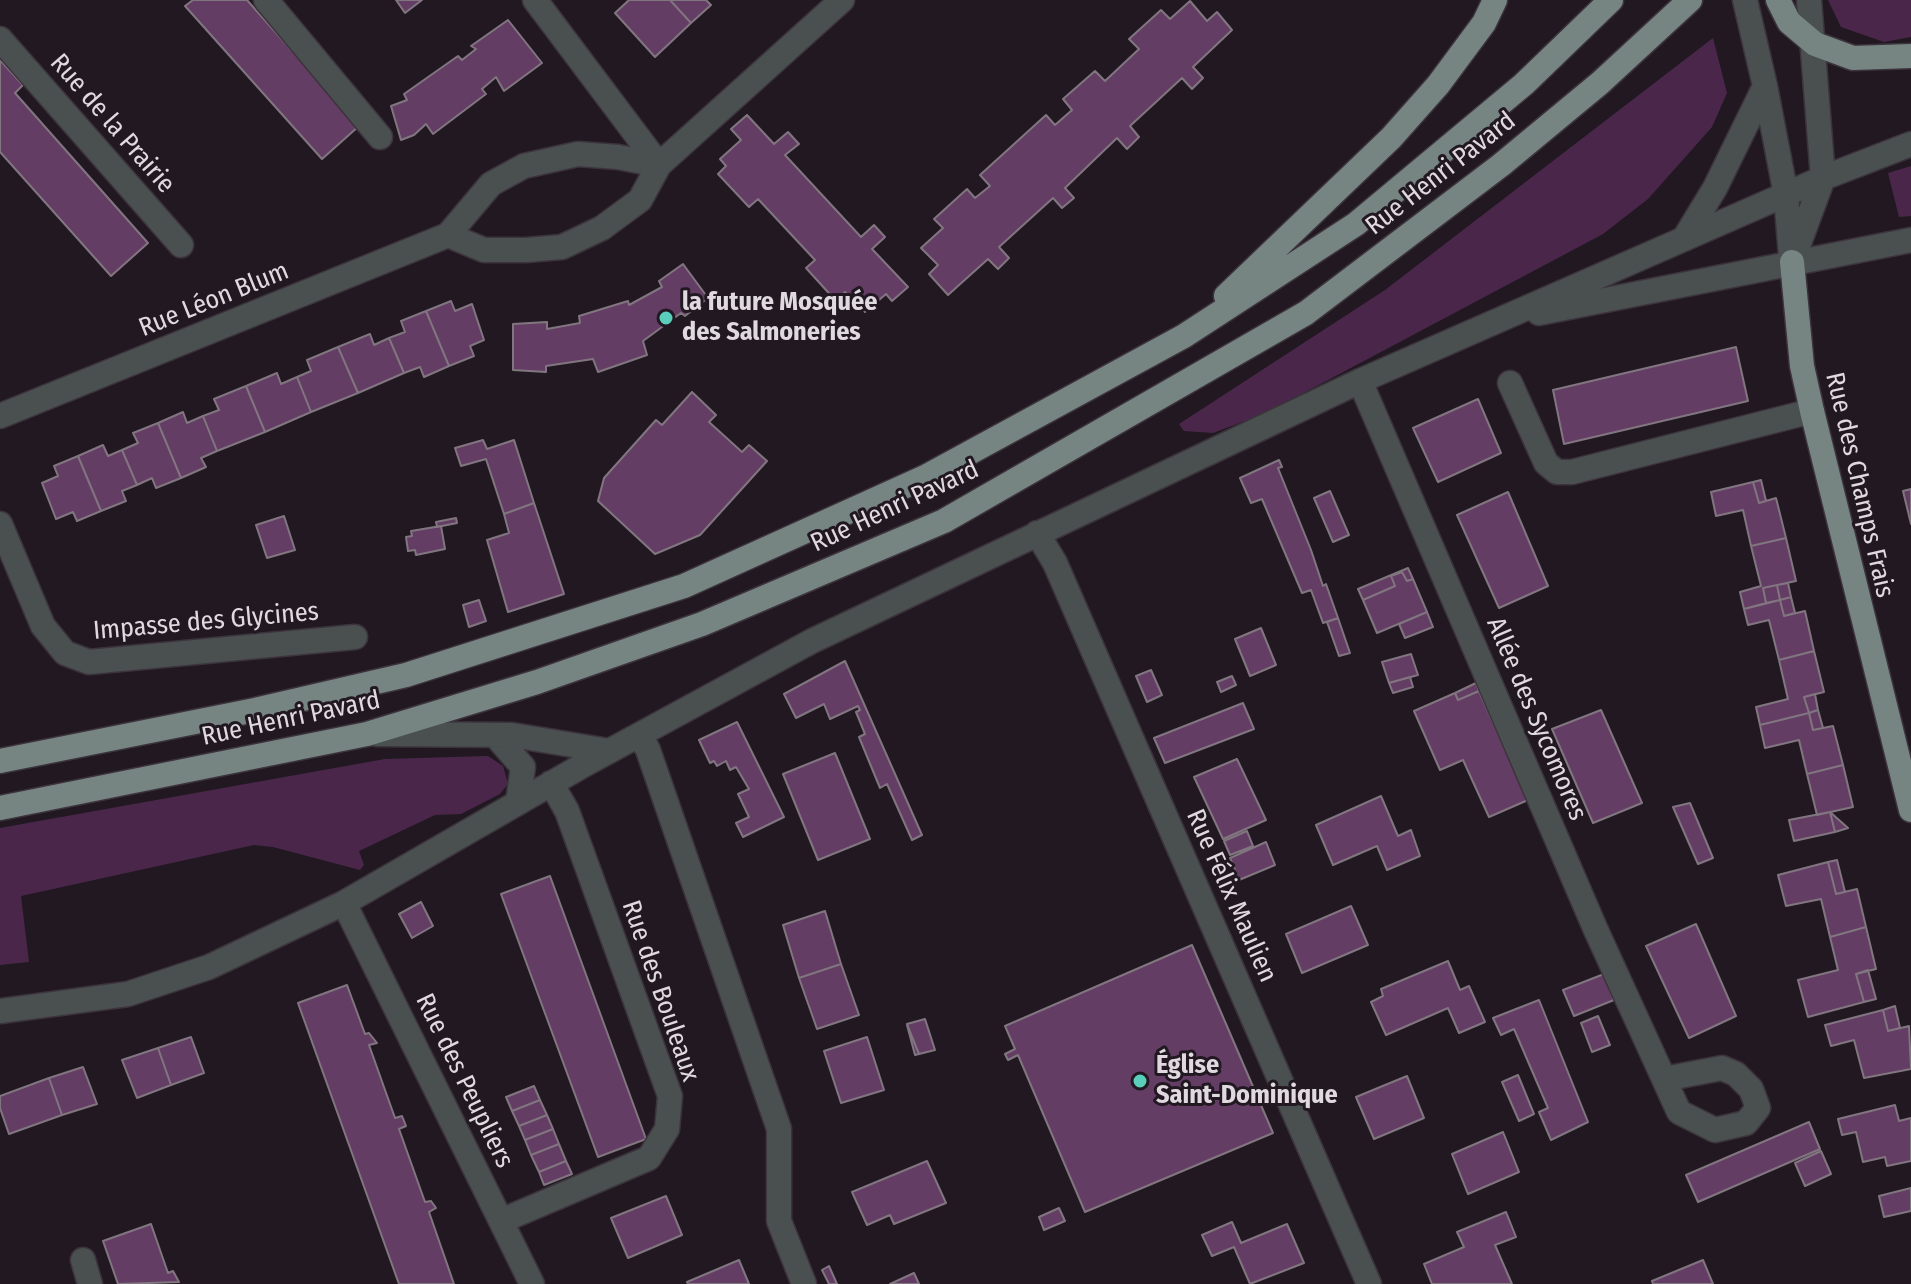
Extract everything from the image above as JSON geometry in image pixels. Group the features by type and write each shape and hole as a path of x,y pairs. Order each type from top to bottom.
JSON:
{"main road":[{"path":"1184,336 1391,138 1438,85 1484,23 1495,0"},
{"name":"Rue Henri Pavard","path":"0,761 255,710 406,675 684,586 925,477 1184,336 1356,224 1524,84 1611,0"},
{"name":"Rue Henri Pavard","path":"0,808 367,734 537,682 702,624 944,521 1306,313 1501,165 1600,83 1690,0"},
{"path":"1778,0 1789,22 1815,44 1853,58 1911,56"},
{"name":"Rue des Champs Frais","path":"1792,262 1802,366 1911,810"}],"street":[{"path":"266,0 380,137"},
{"path":"535,0 659,165"},
{"path":"448,235 484,250 526,250 562,247 602,228 640,200 659,165 842,0"},
{"path":"1745,0 1786,195 1792,262"},
{"path":"1792,262 1823,178 1815,44 1809,0"},
{"name":"Rue de la Prairie","path":"0,39 181,245"},
{"path":"1684,239 1715,188 1765,86"},
{"path":"0,1011 128,994 209,967 344,903 551,783 812,641 1360,381 1823,178 1911,144"},
{"name":"Rue Léon Blum","path":"0,416 448,235 491,184 524,166 578,154 618,157 659,165"},
{"path":"1786,195 1830,255"},
{"path":"1489,323 1911,240"},
{"name":"Allée des Sycomores","path":"1360,381 1595,928 1664,1079"},
{"path":"1510,383 1546,463 1557,472 1572,472 1812,411"},
{"name":"Impasse des Glycines","path":"0,524 43,626 65,653 89,662 355,637"},
{"name":"Rue Félix Maulien","path":"1037,533 1055,563 1369,1284"},
{"path":"367,734 512,735 609,751"},
{"path":"495,735 523,767 518,802"},
{"path":"640,735 651,758 779,1129 779,1221 804,1284"},
{"name":"Rue des Bouleaux","path":"501,1221 649,1158 667,1129 670,1096 567,811 551,783"},
{"name":"Rue des Peupliers","path":"344,903 532,1284"},
{"path":"83,1260 90,1284"}],"shaded area":[{"path":"1828,0 1911,0 1911,37 1884,42 1841,27"},
{"path":"1713,38 1727,93 1712,127 1648,199 1603,234 1266,413 1213,433 1184,431 1179,424 1385,290"},
{"path":"1911,166 1911,216 1899,217 1888,173"},
{"path":"488,756 503,766 508,784 500,794 461,814 435,815 359,851 364,865 360,870 273,847 254,845 21,896 29,962 0,965 0,828 385,759"}],"building":[{"path":"193,0 247,0 359,126 322,159 185,6"},
{"path":"396,0 422,0 405,13"},
{"path":"629,0 670,0 691,23 655,57 615,13"},
{"path":"670,0 706,0 711,5 691,23"},
{"path":"1190,1 1207,21 1217,12 1232,30 1193,67 1203,78 1192,89 1182,78 1130,126 1139,137 1127,149 1117,138 1065,188 1074,198 1062,208 1053,198 999,247 1009,258 998,269 988,259 948,295 929,274 938,265 921,248 943,228 934,219 967,189 975,198 990,186 980,175 1046,115 1055,125 1072,110 1063,99 1095,71 1105,81 1139,49 1129,39 1161,10 1170,19"},
{"path":"508,20 542,63 504,91 496,77 482,89 486,94 433,134 426,124 414,135 401,140 391,106 407,100 404,94 458,56 462,60 476,49 471,46"},
{"path":"0,60 23,85 15,93 148,243 111,276 0,152"},
{"path":"747,115 774,144 788,132 799,144 785,155 861,237 874,225 885,237 872,249 908,287 892,301 886,294 865,312 845,292 836,301 806,268 815,260 758,199 749,207 718,174 726,166 720,159 741,140 731,129"},
{"path":"683,264 708,298 643,341 647,355 598,372 593,359 546,366 546,372 513,370 513,324 547,322 547,329 580,323 579,316 628,301 629,305 662,287 659,281"},
{"path":"451,301 455,311 472,304 484,340 470,346 474,356 449,366 426,311"},
{"path":"426,311 449,366 424,377 420,367 404,373 389,338 405,332 401,321"},
{"path":"370,334 374,345 389,338 404,373 358,393 338,347"},
{"path":"338,347 358,393 311,412 297,377 311,371 307,360"},
{"path":"1736,347 1748,401 1564,444 1553,390"},
{"path":"277,373 281,384 297,377 311,412 265,432 246,386"},
{"path":"246,386 265,432 217,451 203,416 219,410 214,399"},
{"path":"692,392 716,415 709,422 742,452 749,445 767,461 700,535 655,554 598,501 604,478 656,420 662,425"},
{"path":"1478,399 1501,453 1438,482 1413,428"},
{"path":"183,412 187,423 203,416 217,451 201,458 206,467 181,478 158,423"},
{"path":"158,423 181,478 156,488 152,478 137,485 122,450 138,443 133,433"},
{"path":"483,440 487,449 514,440 534,503 504,514 486,459 461,466 455,448"},
{"path":"103,445 108,456 122,450 137,485 122,491 126,501 101,511 78,456"},
{"path":"78,456 101,511 77,521 73,512 56,519 42,483 58,476 54,466"},
{"path":"1279,460 1282,467 1278,468 1338,618 1323,623 1311,590 1302,593 1262,499 1251,503 1240,478"},
{"path":"1761,480 1766,501 1759,503 1753,482"},
{"path":"1753,482 1759,503 1776,498 1786,538 1751,546 1743,510 1716,516 1711,492"},
{"path":"1911,489 1911,524 1903,491"},
{"path":"1330,491 1349,535 1333,542 1314,498"},
{"path":"1508,492 1548,586 1499,608 1457,515"},
{"path":"534,503 564,594 508,612 487,540 509,533 504,514"},
{"path":"284,516 295,550 267,558 256,525"},
{"path":"456,518 457,523 437,527 436,522"},
{"path":"441,526 445,549 416,555 415,550 408,551 406,537 412,536 411,531"},
{"path":"1786,538 1796,581 1763,588 1766,603 1744,609 1740,592 1761,586 1751,546"},
{"path":"1408,568 1413,579 1407,581 1402,572 1391,576 1395,586 1363,600 1358,589"},
{"path":"1402,572 1407,581 1413,579 1427,612 1377,633 1363,600 1395,586 1391,576"},
{"path":"1788,583 1791,597 1780,600 1777,585"},
{"path":"1777,585 1780,600 1766,603 1763,588"},
{"path":"1791,597 1795,613 1784,616 1780,600"},
{"path":"479,600 486,621 469,627 463,605"},
{"path":"1780,600 1784,616 1805,611 1814,651 1779,660 1769,620 1748,625 1744,609"},
{"path":"1427,612 1433,627 1405,638 1399,624"},
{"path":"1338,618 1350,653 1339,656 1327,622"},
{"path":"1261,628 1276,665 1250,676 1235,639"},
{"path":"1814,651 1824,692 1804,697 1809,713 1760,725 1756,707 1788,699 1779,660"},
{"path":"1411,654 1418,675 1389,683 1382,662"},
{"path":"845,661 922,835 912,840 887,784 880,788 859,737 865,734 856,712 860,710 858,706 830,719 824,704 796,718 784,694"},
{"path":"1151,670 1162,695 1147,702 1136,676"},
{"path":"1232,676 1236,685 1221,692 1217,682"},
{"path":"1410,677 1413,687 1393,693 1389,683"},
{"path":"1476,683 1479,691 1458,700 1455,693"},
{"path":"1479,691 1528,800 1489,817 1463,760 1440,770 1414,711 1455,693 1458,700"},
{"path":"1815,694 1818,710 1809,713 1804,697"},
{"path":"1243,703 1254,729 1165,763 1154,738"},
{"path":"1601,710 1642,803 1593,823 1552,729"},
{"path":"1818,710 1823,728 1813,730 1809,713"},
{"path":"1809,713 1813,730 1833,726 1843,765 1807,774 1799,740 1765,748 1760,725"},
{"path":"737,722 784,817 743,837 736,823 749,817 738,794 749,789 736,767 730,770 726,761 717,766 714,761 710,763 699,740"},
{"path":"835,753 870,839 818,860 783,774"},
{"path":"1237,759 1266,820 1223,839 1194,777"},
{"path":"1843,765 1853,807 1817,815 1807,774"},
{"path":"1381,796 1398,836 1411,830 1420,856 1387,870 1377,846 1333,865 1316,825"},
{"path":"1690,803 1713,858 1698,864 1673,807"},
{"path":"1830,812 1848,828 1835,832"},
{"path":"1830,812 1835,832 1794,841 1789,820"},
{"path":"1247,831 1253,846 1230,855 1224,841"},
{"path":"1266,842 1275,865 1239,880 1230,858"},
{"path":"1837,860 1845,892 1836,894 1828,862"},
{"path":"1828,862 1836,894 1857,889 1866,927 1830,937 1821,899 1786,906 1778,875"},
{"path":"550,876 646,1139 598,1157 501,894"},
{"path":"421,902 433,926 412,938 399,914"},
{"path":"1351,906 1368,945 1302,973 1286,934"},
{"path":"825,911 841,964 799,978 783,925"},
{"path":"1696,924 1736,1016 1689,1038 1646,946"},
{"path":"1866,927 1876,969 1856,974 1864,1002 1808,1017 1798,980 1838,970 1830,937"},
{"name":"Église Saint-Dominique","path":"1192,945 1273,1133 1085,1212 1018,1055 1008,1060 1005,1054 1015,1049 1005,1026"},
{"path":"1448,961 1460,990 1469,986 1485,1022 1459,1033 1448,1008 1386,1035 1371,1002 1383,996 1381,989"},
{"path":"841,964 859,1015 817,1029 799,978"},
{"path":"1868,970 1876,999 1864,1002 1856,974"},
{"path":"1604,974 1614,1000 1574,1016 1563,990"},
{"path":"347,985 365,1034 369,1033 377,1043 369,1045 395,1118 402,1116 406,1126 399,1129 425,1202 431,1201 436,1208 429,1212 454,1284 399,1284 298,1003"},
{"path":"1539,1000 1588,1122 1551,1140 1539,1112 1548,1108 1514,1029 1501,1035 1493,1018"},
{"path":"1895,1006 1900,1028 1888,1031 1883,1010"},
{"path":"1883,1010 1888,1031 1909,1026 1911,1069 1864,1078 1854,1040 1831,1046 1825,1025"},
{"path":"1598,1016 1610,1045 1592,1052 1581,1023"},
{"path":"925,1019 935,1050 919,1054 907,1024"},
{"path":"907,1025 919,1054 915,1055"},
{"path":"191,1037 204,1073 171,1085 158,1048"},
{"path":"867,1037 884,1090 841,1103 824,1051"},
{"path":"158,1048 171,1085 137,1098 122,1060"},
{"path":"83,1067 97,1104 62,1115 49,1078"},
{"path":"1518,1075 1534,1114 1519,1121 1502,1082"},
{"path":"1407,1076 1424,1118 1374,1139 1356,1097"},
{"path":"49,1078 62,1115 9,1134 0,1108 0,1096"},
{"path":"534,1086 540,1100 512,1111 506,1097"},
{"path":"540,1100 547,1115 519,1126 512,1111"},
{"path":"1895,1105 1899,1121 1911,1118 1911,1161 1887,1166 1885,1157 1863,1162 1856,1132 1842,1135 1838,1119"},
{"path":"547,1115 553,1129 525,1140 519,1126"},
{"path":"1809,1122 1820,1149 1698,1202 1686,1175"},
{"path":"553,1129 559,1144 531,1155 525,1140"},
{"path":"1503,1132 1519,1172 1468,1194 1452,1154"},
{"path":"559,1144 566,1161 539,1172 531,1155"},
{"path":"1821,1151 1831,1174 1805,1186 1795,1163"},
{"path":"566,1161 572,1174 544,1185 539,1172"},
{"path":"927,1161 946,1203 894,1224 890,1215 867,1225 852,1192"},
{"path":"1911,1188 1911,1211 1884,1217 1879,1196"},
{"path":"666,1196 682,1235 628,1258 611,1218"},
{"path":"1059,1208 1065,1221 1044,1230 1039,1217"},
{"path":"1506,1212 1516,1237 1495,1245 1512,1284 1432,1284 1424,1264 1464,1247 1457,1232"},
{"path":"1232,1222 1241,1243 1287,1224 1304,1263 1250,1284 1234,1247 1212,1256 1202,1235"},
{"path":"151,1224 168,1273 173,1271 179,1282 118,1284 103,1241"},
{"path":"739,1260 749,1284 687,1282"},
{"path":"1703,1260 1713,1284 1653,1284 1652,1281"},
{"path":"829,1266 837,1284 829,1284 822,1270"},
{"path":"914,1273 919,1284 890,1284"}],"place":[{"name":"la future Mosquée des Salmoneries","path":"666,318"},
{"name":"Église Saint-Dominique","path":"1140,1081"}]}
